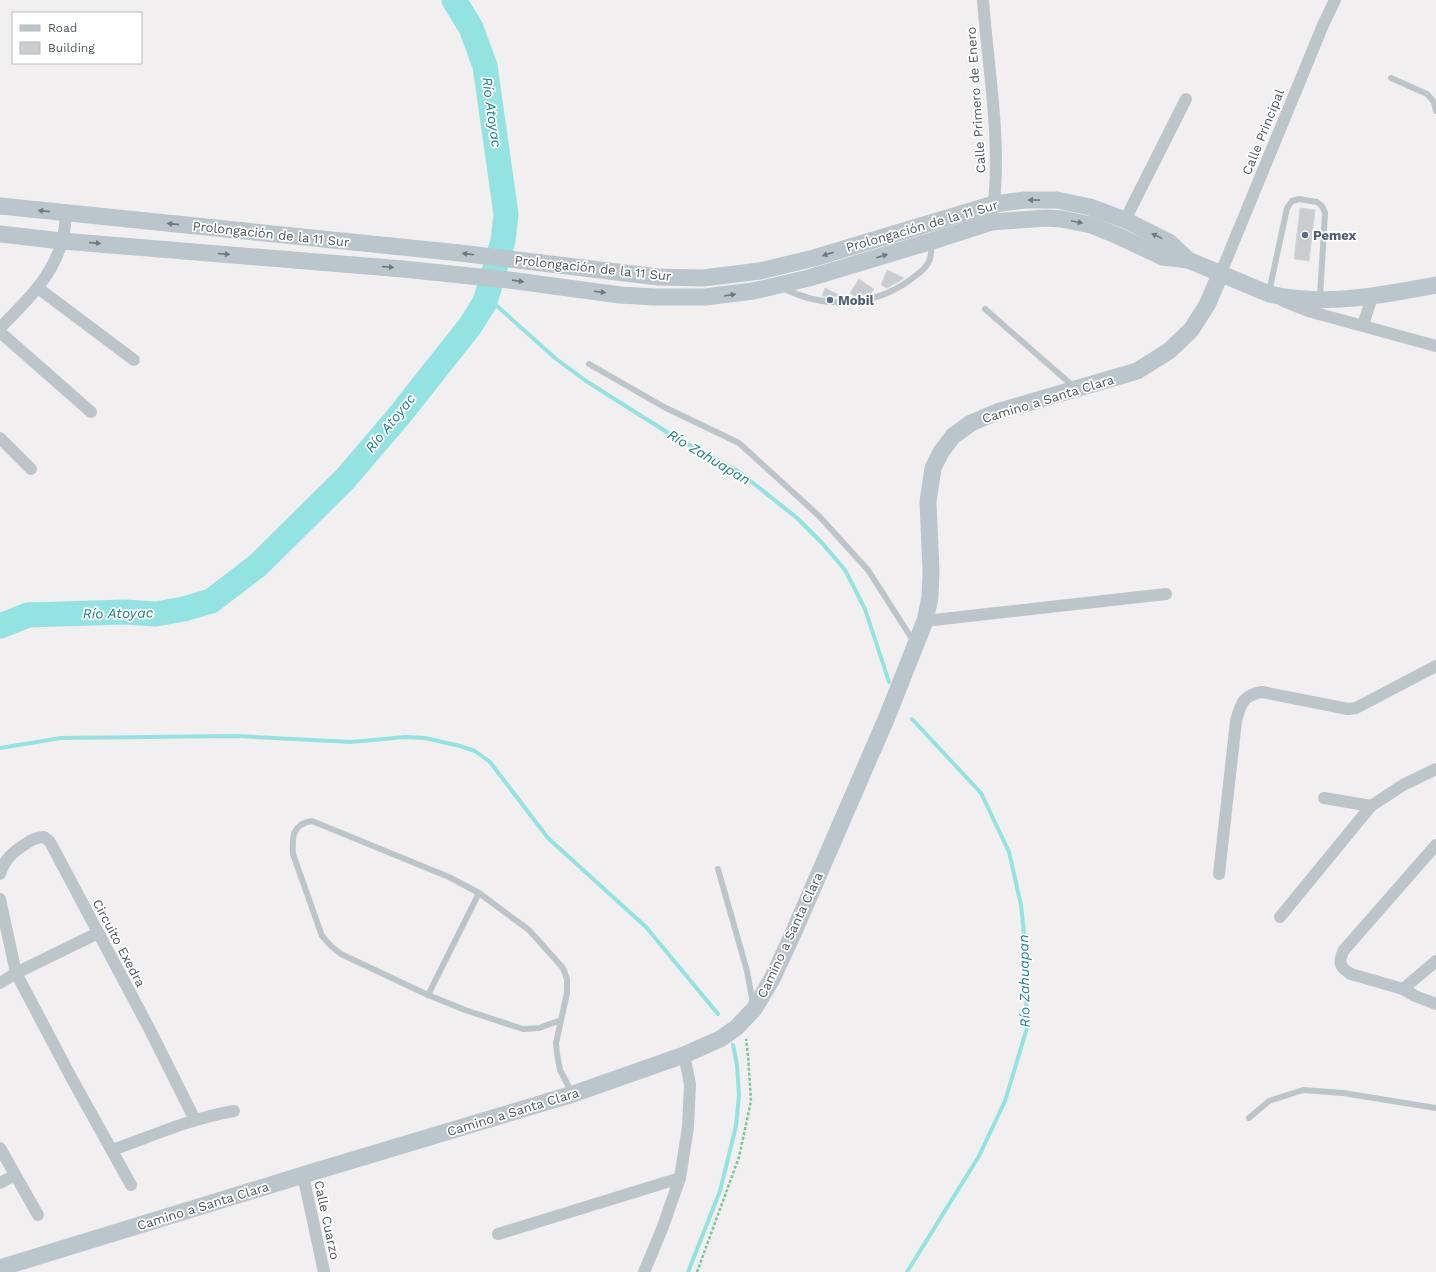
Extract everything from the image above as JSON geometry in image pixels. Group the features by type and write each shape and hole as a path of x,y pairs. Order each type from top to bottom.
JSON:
{"main road":[{"name":"Prolongación de la 11 Sur","path":"0,234 62,241 456,274 627,296 705,297 753,291 809,278 931,233 994,204 1024,200 1057,200 1090,207 1125,220 1169,242 1188,260"},
{"name":"Prolongación de la 11 Sur","path":"0,206 66,214 460,253 658,277 704,278 760,271 931,233 992,222 1046,218 1091,225 1164,257 1188,260 1220,275 1269,294 1281,297 1320,301 1372,297 1436,285"},
{"name":"Camino a Santa Clara","path":"0,1268 303,1174 573,1094 684,1055 720,1039 736,1028 748,1015 772,979 792,936 888,717 925,621 930,598 931,571 928,502 934,468 941,452 953,436 971,423 997,412 1137,371 1169,351 1191,330 1207,305 1220,275"},
{"path":"704,278 705,297"}],"street":[{"name":"Calle Primero de Enero","path":"983,0 996,140 996,173 992,222"},
{"name":"Calle Principal","path":"1220,275 1320,32 1335,0"},
{"path":"1125,220 1186,99"},
{"path":"0,328 38,288 57,255 62,241 66,214"},
{"path":"38,288 134,360"},
{"path":"1269,294 1308,311 1436,346"},
{"path":"1363,325 1372,297"},
{"path":"0,332 91,412"},
{"path":"0,438 31,469"},
{"path":"925,621 1166,594"},
{"path":"1220,874 1236,720 1239,709 1244,700 1253,694 1262,692 1348,709 1356,708 1436,666"},
{"path":"1280,917 1371,806 1402,785 1436,769"},
{"path":"1324,798 1371,806"},
{"name":"Circuito Exedra","path":"0,874 13,851 37,836 44,836 50,842 150,1030 195,1120"},
{"path":"1436,846 1344,950 1340,958 1341,965 1351,974 1403,989 1415,996 1436,1004"},
{"path":"0,899 16,973 72,1079 131,1184"},
{"path":"0,983 16,973 98,932"},
{"path":"1403,989 1436,961"},
{"path":"644,1272 662,1229 680,1178 688,1127 690,1084 684,1055"},
{"path":"112,1150 195,1120 234,1111"},
{"path":"0,1148 38,1215"},
{"name":"Calle Cuarzo","path":"303,1174 324,1272"},
{"path":"0,1183 15,1175"},
{"path":"498,1234 680,1178"}],"lane":[{"path":"1391,78 1427,94 1434,102 1436,111"},
{"path":"1269,294 1287,208 1292,201 1299,199 1317,202 1322,206 1325,213 1320,301"},
{"path":"778,286 803,297 831,302 852,302 873,298 903,285 928,264 931,233"},
{"path":"985,310 1076,389"},
{"path":"589,364 664,407 739,443 819,516 863,565 916,645"},
{"path":"561,1020 539,1028 523,1029 465,1010 428,995 341,954 322,936 293,854 292,843 295,829 302,822 312,821 449,876 479,893 529,930 563,968 567,979 567,993 556,1043 560,1070 573,1094"},
{"path":"718,870 747,971 748,1015"},
{"path":"428,995 479,893"},
{"path":"1249,1118 1269,1101 1304,1090 1344,1093 1436,1108"}],"path":[{"path":"697,1272 739,1157 751,1101 748,1055 748,1015"}],"building":[{"name":"Pemex","path":"1300,208 1315,210 1309,261 1294,259"},
{"name":"Mobil","path":"887,270 904,278 887,288 881,285"},
{"name":"Mobil","path":"859,279 874,289 871,293 855,297 850,293"},
{"path":"825,288 841,296 841,297 822,296"}],"waterway":[{"name":"Río Atoyac","path":"0,626 28,615 125,612 156,614 184,609 211,601 257,566 345,479 398,417 470,326 485,302 503,241 506,214 485,66 471,28 454,0"},
{"name":"Río Zahuapan","path":"487,297 555,358 586,381 673,436 738,471 797,518 822,543 845,570 865,609 889,682"},
{"name":"Río Zahuapan","path":"907,1272 979,1156 1005,1101 1027,1028 1025,943 1021,905 1009,852 981,793 912,719"},
{"path":"0,748 61,738 237,736 351,742 405,737 425,738 475,751 490,762 548,838 646,927 718,1014"},
{"path":"688,1272 720,1191 736,1126 739,1095 737,1065 733,1045"}],"place":[{"name":"Pemex","path":"1305,235"},
{"name":"Mobil","path":"830,300"}]}
